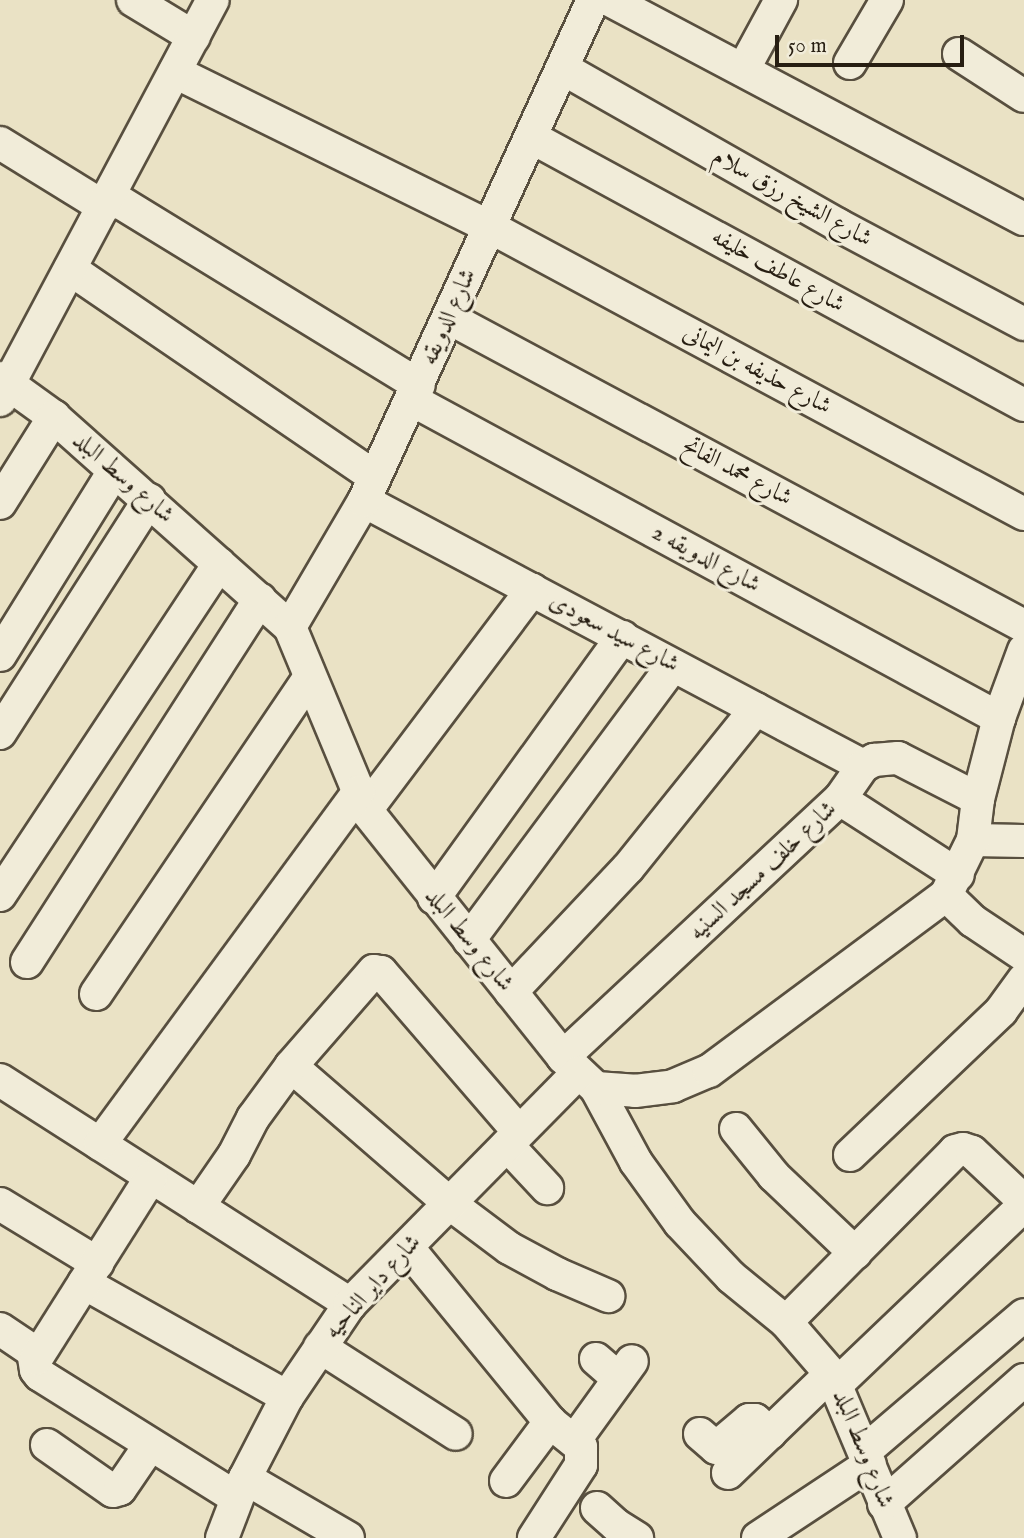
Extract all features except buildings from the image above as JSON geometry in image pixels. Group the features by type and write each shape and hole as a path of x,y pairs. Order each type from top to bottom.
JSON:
{"street":[{"path":"133,0 194,37"},
{"path":"3,387 107,201 214,0"},
{"name":"شارع الدويقه","path":"290,627 370,489 593,0"},
{"path":"610,0 660,11 743,70 1024,219"},
{"path":"743,70 781,0"},
{"path":"850,63 887,0"},
{"path":"958,54 1024,96"},
{"name":"شارع الشيخ رزق سلام","path":"562,68 838,225 1024,324"},
{"name":"شارع حذيفه بن اليمانى","path":"175,72 490,227 1024,514"},
{"name":"شارع عاطف خليفه","path":"531,137 1024,405"},
{"name":"شارع الدويقه 2","path":"0,143 107,201 415,393 999,718"},
{"name":"شارع سيد سعودى","path":"70,268 370,489 532,590 863,766"},
{"name":"شارع محمد الفاتح","path":"449,318 1024,646"},
{"name":"شارع وسط البلد","path":"3,387 54,417 290,627 309,678 363,801 434,898 579,1073 636,1162 680,1223 732,1277 786,1322 835,1378 900,1538"},
{"path":"0,503 54,417"},
{"path":"0,655 114,471"},
{"path":"0,733 149,500"},
{"path":"0,895 219,564"},
{"path":"100,1144 363,801 532,590"},
{"path":"27,962 260,600"},
{"path":"434,898 622,637"},
{"path":"579,1073 635,1091 660,1087 709,1071 952,885 973,840 978,799 999,718 1024,646"},
{"path":"469,940 673,665"},
{"path":"96,994 309,678"},
{"path":"511,992 628,868 756,709"},
{"path":"863,766 874,760 898,758 978,799"},
{"name":"شارع خلف مسجد السنيه","path":"579,1073 840,799 863,766"},
{"path":"840,799 952,885 973,921 1024,955"},
{"path":"973,840 1024,841"},
{"path":"198,1207 234,1155 253,1118 291,1066 370,974 379,971 513,1138 547,1188"},
{"path":"850,1155 1001,1011 1024,979"},
{"path":"291,1066 449,1203 509,1248 557,1274 608,1296"},
{"name":"شارع داير الناحيه","path":"222,1538 241,1488 287,1397 350,1304 579,1073"},
{"path":"0,1080 350,1304"},
{"path":"736,1129 774,1176 855,1253"},
{"path":"727,1473 835,1378 1024,1203 972,1152 955,1151 786,1322"},
{"path":"151,1177 36,1359 35,1367 40,1375 150,1444 348,1538"},
{"path":"0,1204 90,1273 287,1397"},
{"path":"407,1247 563,1431 582,1447 581,1465 534,1538"},
{"path":"758,1538 868,1457 1024,1315"},
{"path":"0,1329 30,1347 36,1359"},
{"path":"320,1347 456,1434"},
{"path":"506,1481 563,1431 616,1367"},
{"path":"884,1504 1024,1380"},
{"path":"700,1434 710,1447 716,1448 749,1420 755,1420 770,1433"},
{"path":"47,1445 116,1491 150,1444"},
{"path":"597,1508 616,1525 637,1538"}]}
